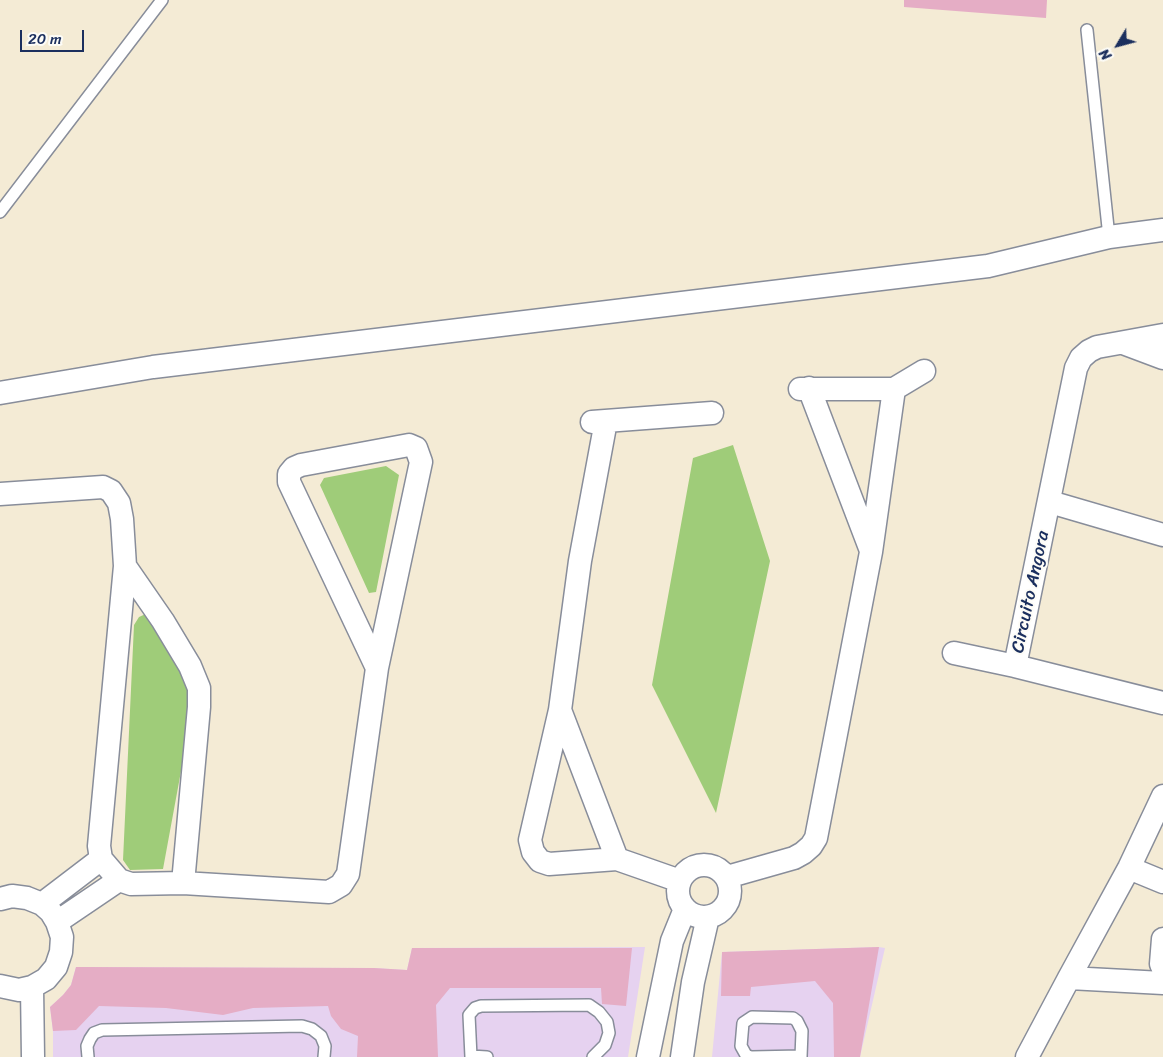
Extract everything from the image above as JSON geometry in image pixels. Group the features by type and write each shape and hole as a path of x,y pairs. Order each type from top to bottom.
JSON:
{"street":[{"path":"0,393 153,367 988,266 1109,237 1163,230"},
{"path":"1123,343 1163,336"},
{"path":"1123,343 1163,358"},
{"name":"Circuito Angora","path":"1123,343 1097,347 1089,351 1081,358 1076,368 1015,666 1163,703"},
{"path":"871,552 805,388 894,389 924,371"},
{"path":"727,877 794,858 811,846 816,838 871,552 894,389"},
{"path":"680,881 617,859 549,864 540,861 533,852 530,840 560,710 598,422 712,413"},
{"path":"0,494 103,487 111,491 119,503 122,518 125,566 99,846 101,859 120,880 131,884 183,883 329,892 341,885 348,874 377,668 422,462 416,448 409,445 300,465 289,474 289,482 377,668"},
{"path":"1050,502 1163,535"},
{"path":"125,566 181,651 190,666 199,688 199,707 183,883"},
{"path":"954,653 1015,666"},
{"path":"560,710 617,859"},
{"path":"1028,1057 1068,978 1129,868 1163,796"},
{"path":"42,904 101,859"},
{"path":"706,864 722,870 727,877 731,894 723,910 716,915 700,917 685,909 678,896 680,881 690,868 706,864"},
{"path":"1129,868 1163,882"},
{"path":"57,922 120,880"},
{"path":"0,899 12,896 28,898 42,904 57,922 62,937 61,952 56,967 46,979 32,987 19,990 0,986"},
{"path":"648,1057 672,941 685,909"},
{"path":"682,1057 693,982 708,917"},
{"path":"1163,939 1161,964 1163,968"},
{"path":"1068,978 1163,983"},
{"path":"32,987 33,1057"}],"lane":[{"path":"0,212 162,0"},
{"path":"1087,30 1109,237"},
{"path":"487,1057 471,1057 469,1015 475,1008 481,1006 589,1005 599,1012 607,1022 609,1033 605,1045 593,1057"},
{"path":"752,1018 793,1018 802,1030 801,1057 751,1057 746,1055 741,1046 743,1023 752,1018"},
{"path":"88,1057 87,1046 90,1039 94,1033 102,1030 302,1026 312,1029 321,1036 325,1046 324,1057"}],"shaded area":[{"path":"645,947 628,1057 53,1057 50,1007 71,985 76,967 374,968 407,970 412,948"},
{"path":"885,948 860,1057 712,1057 722,952"}],"green space":[{"path":"733,445 770,561 716,813 652,685 693,458"},
{"path":"386,466 399,475 376,592 369,593 320,485 324,478"},
{"path":"150,612 195,695 163,869 130,870 123,860 134,625 139,617"}],"building":[{"path":"904,0 1047,0 1046,18 904,7"},
{"path":"879,947 860,1057 834,1057 833,1003 815,981 751,987 750,996 721,996 722,952"},
{"path":"412,948 632,948 626,1006 602,1004 601,988 450,988 436,1005 438,1057 357,1057 358,1036 341,1029 331,1016 328,1006 253,1008 223,1015 166,1008 99,1006 76,1030 53,1031 50,1007 71,985 76,967 374,968 407,970"}]}
